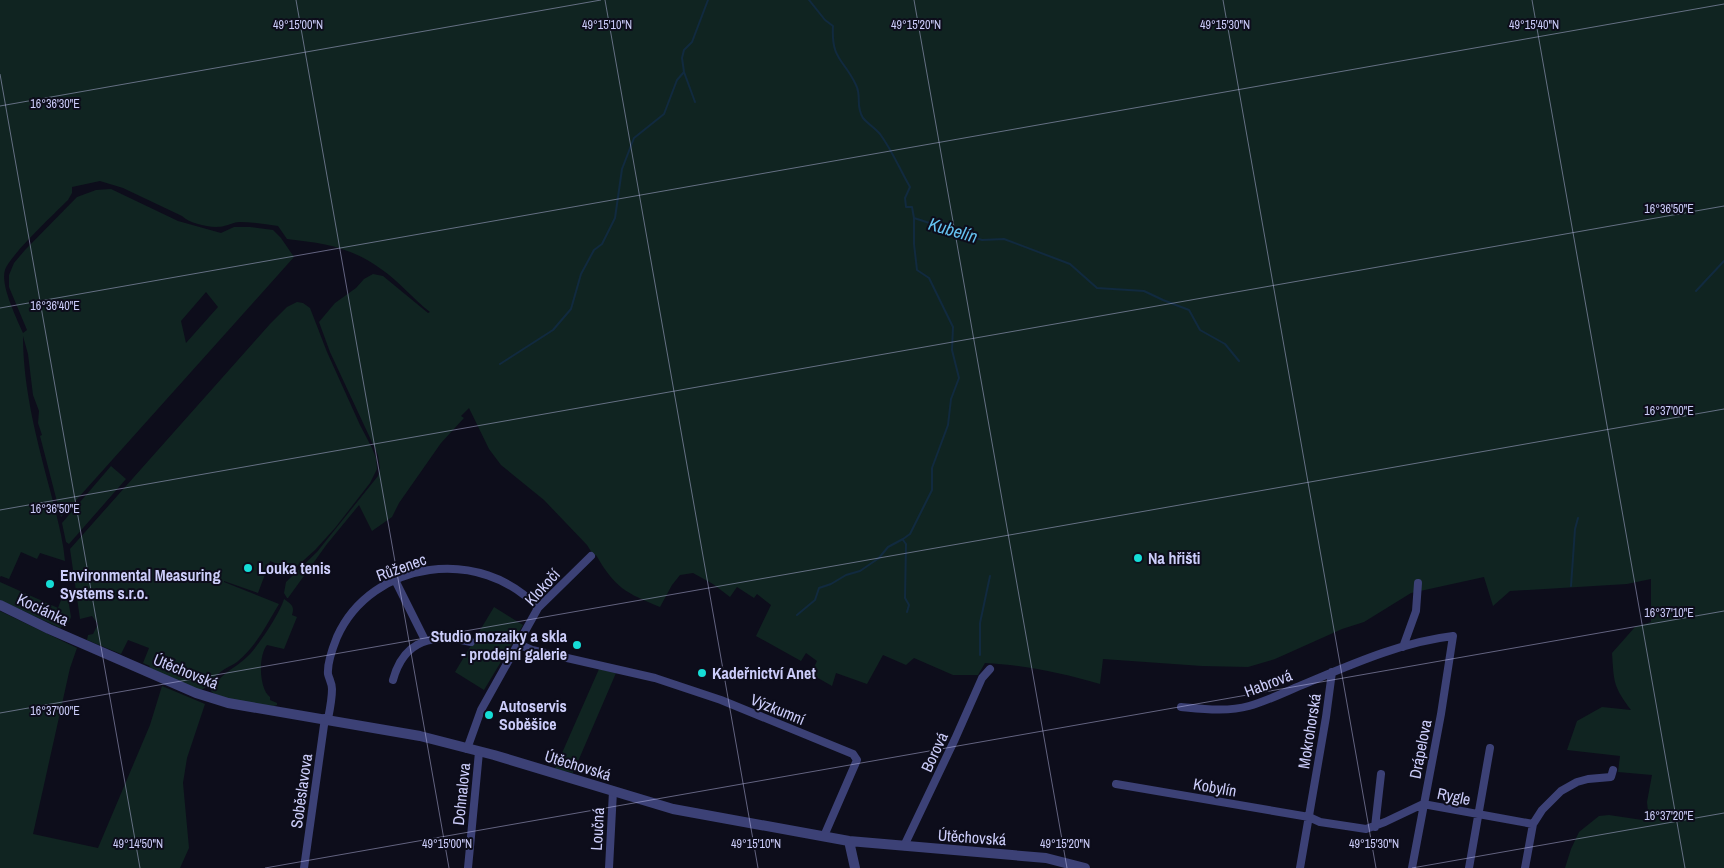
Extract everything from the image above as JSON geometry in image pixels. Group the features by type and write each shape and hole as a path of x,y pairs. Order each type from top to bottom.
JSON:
{"street":[{"name":"Klokočí","path":"468,749 480,710 538,608 591,556"},
{"name":"Růženec","path":"326,718 332,686 328,673 337,638 350,616 369,595 395,580 427,569 454,568 470,570 505,582 529,597 538,608"},
{"path":"395,580 425,640"},
{"path":"1403,647 1416,611 1418,583"},
{"name":"Kociánka","path":"0,605 74,640"},
{"name":"Mokrohorská","path":"1300,868 1332,672 1425,640 1453,636"},
{"name":"Drápelova","path":"1412,868 1441,714 1453,636"},
{"path":"393,680 405,655 413,647 425,640 447,638 472,642"},
{"name":"Útěchovská","path":"74,640 210,698 243,706 326,718 420,736 673,809 849,841 1085,868"},
{"name":"Výzkumní","path":"518,644 532,650 656,678 721,700 853,754 857,760 824,836"},
{"name":"Borová","path":"904,846 982,678 990,670"},
{"name":"Habrová","path":"1181,707 1206,709 1248,706 1332,672"},
{"name":"Soběslavova","path":"304,868 326,718"},
{"path":"1469,868 1490,748"},
{"name":"Dohnalova","path":"468,868 479,752"},
{"path":"1375,827 1381,774"},
{"path":"1525,868 1533,824 1542,810 1568,787 1588,778 1615,775"},
{"name":"Kobylín","path":"1116,784 1309,817"},
{"name":"Loučná","path":"609,868 612,791"},
{"name":"Rygle","path":"1309,817 1320,822 1366,829 1375,827 1423,804 1533,824"},
{"path":"849,841 855,868"}],"green space":[{"path":"0,0 1724,0 1724,868 1565,868 1579,832 1599,816 1609,815 1649,821 1647,802 1652,775 1618,772 1620,756 1567,750 1577,721 1602,707 1631,710 1616,683 1612,653 1635,627 1651,622 1651,579 1627,584 1510,591 1493,606 1484,577 1411,593 1364,622 1342,629 1275,659 1248,667 1202,666 1103,659 1100,684 1043,670 985,663 978,675 953,675 914,658 906,665 883,655 867,684 836,673 832,686 811,674 817,661 806,653 801,661 756,636 771,605 757,594 754,598 737,587 730,597 713,584 693,573 680,575 660,607 638,598 622,588 609,575 596,555 594,556 587,545 544,500 501,465 489,449 469,408 461,416 464,418 441,443 399,503 392,517 372,531 359,505 287,598 284,593 286,582 317,552 378,476 380,468 378,455 330,352 319,322 335,303 373,274 383,276 428,313 430,312 388,274 348,251 325,244 287,239 278,226 235,222 219,227 196,223 123,188 100,181 72,187 72,193 68,200 15,255 5,270 4,276 7,293 23,333 27,330 9,287 9,275 14,263 77,197 96,190 111,189 178,221 221,233 234,227 273,230 294,257 61,517 40,436 42,435 38,423 39,411 33,395 28,354 23,336 28,395 63,543 65,561 40,553 37,559 21,552 9,579 0,577","holes":["206,292 218,307 186,343 181,321"]},
{"path":"297,302 303,303 310,308 327,352 372,448 376,458 377,469 370,483 335,528 294,569 292,570 270,561 258,593 224,581 279,604 261,635 244,656 222,671 208,686 200,690 149,668 150,666 143,663 149,648 128,640 121,654 87,640 88,635 93,634 98,624 92,616 80,619 70,549 270,324 287,307"},
{"path":"111,466 126,479 69,544 66,542 62,523"},
{"path":"0,582 58,608 66,587 71,617 69,622 60,628 0,600"},
{"path":"284,599 292,606 292,615 297,617 284,649 267,645 261,664 262,680 266,693 270,700 277,703 277,705 231,700 216,695 211,691 215,685 223,675 253,651 274,620"},
{"path":"494,607 523,625 484,690 455,672"},
{"path":"0,611 77,648 70,668 33,834 98,848 150,725 162,686 205,704 187,758 183,783 189,848 180,868 0,868"},
{"path":"599,669 616,673 573,773 555,769"}],"waterway":[{"path":"500,364 553,330 571,309 581,274 594,250 602,244 615,218 622,169 634,138 664,114 677,80 684,72 682,58 684,50 692,42 708,0"},
{"name":"Kubelín","path":"809,0 825,20 833,26 836,53 858,89 859,105 863,118 884,140 910,187 905,198 906,207 912,207 914,218 982,240 1004,239 1070,264 1097,288 1144,291 1189,310 1200,330 1225,344 1239,361"},
{"path":"684,72 695,102"},
{"path":"797,615 815,600 819,588 831,584 846,575 860,571 879,558 888,547 910,534 932,490 932,468 948,425 951,399 959,378 952,350 953,327 929,278 917,270 914,218"},
{"path":"1696,291 1724,261"},
{"path":"1571,586 1575,529 1578,518"},
{"path":"903,540 906,544 905,598 909,605 907,612"},
{"path":"980,655 980,623 990,576"}],"place":[{"name":"Na hřišti","path":"1138,558"},
{"name":"Louka tenis","path":"248,568"},
{"name":"Environmental Measuring Systems s.r.o.","path":"50,584"},
{"name":"Studio mozaiky a skla - prodejní galerie","path":"577,645"},
{"name":"Kadeřnictví Anet","path":"702,673"},
{"name":"Autoservis Soběšice","path":"489,715"}]}
